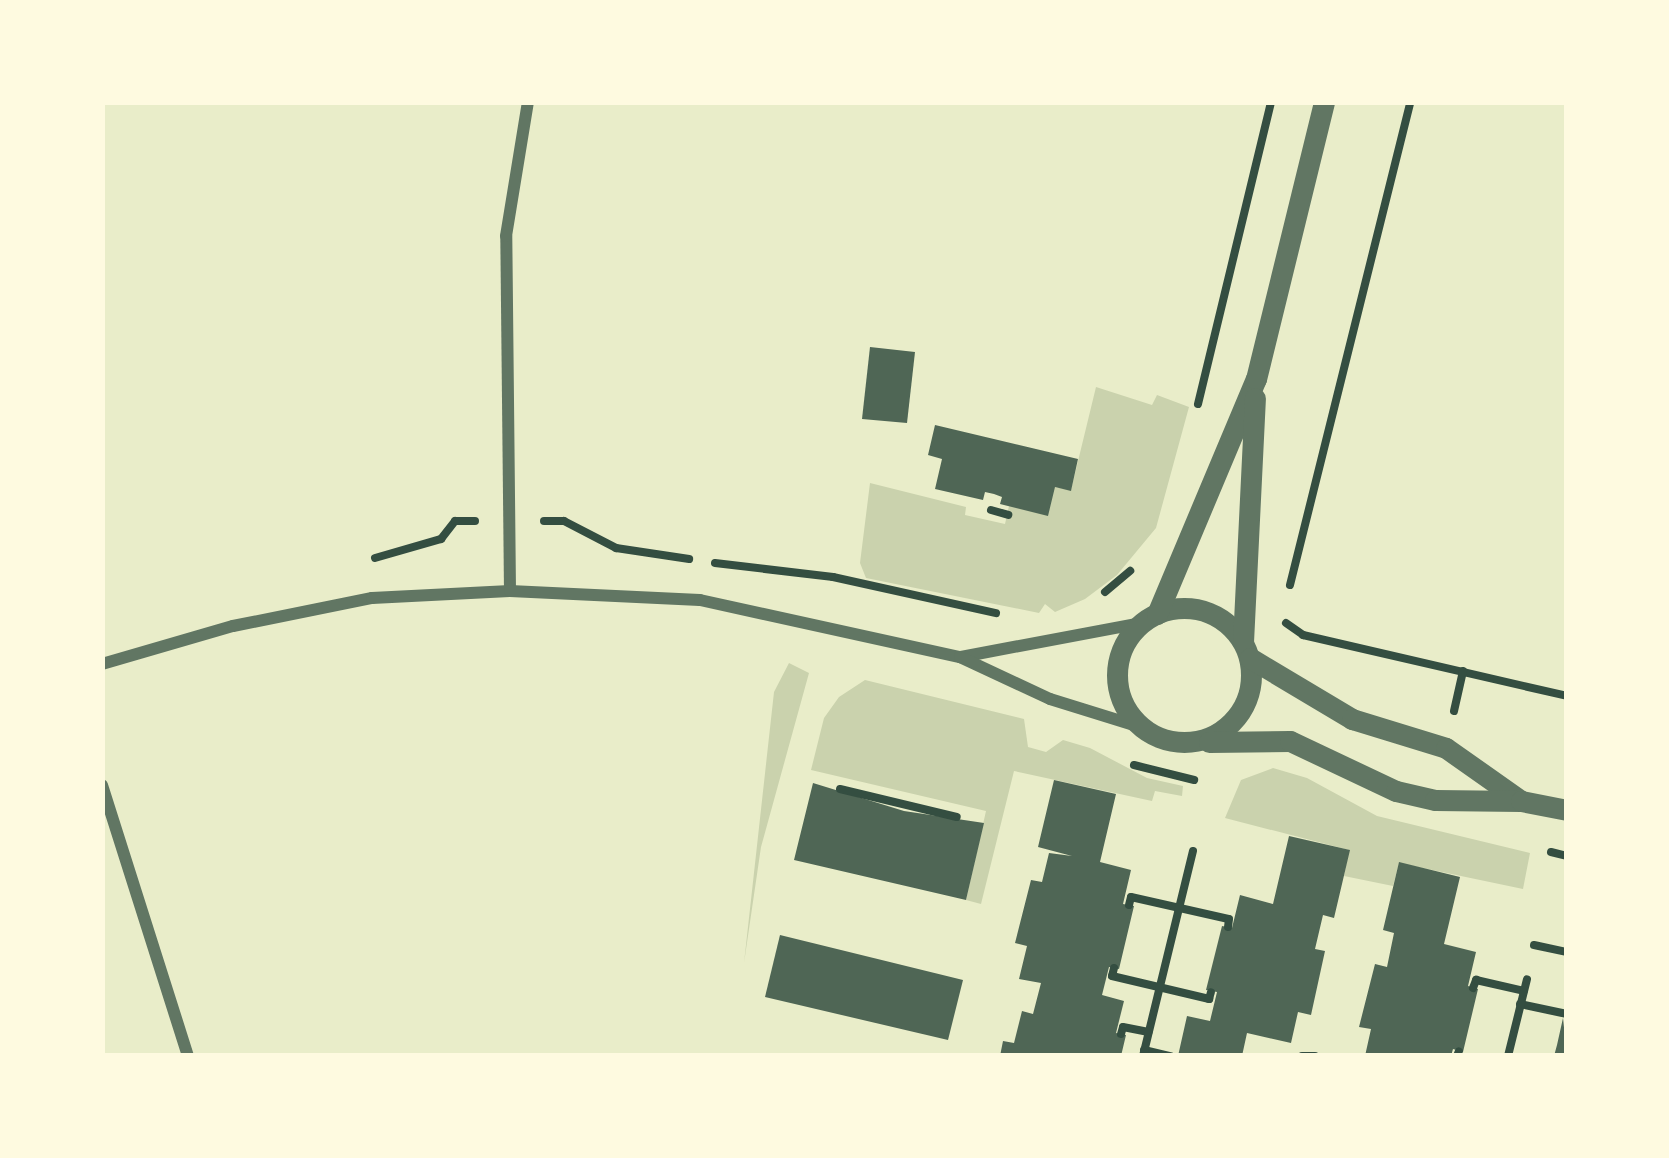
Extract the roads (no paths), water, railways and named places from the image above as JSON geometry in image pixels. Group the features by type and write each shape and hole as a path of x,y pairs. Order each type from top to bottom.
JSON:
{"street":[{"path":"510,591 506,236 528,102"},
{"path":"1324,102 1256,379 1180,560 1149,618 1121,653 1117,672 1127,712 1163,740 1290,741 1396,791 1435,800 1521,801 1567,810"},
{"path":"1185,743 1207,739 1240,713 1249,695 1246,574 1256,379"},
{"path":"102,664 233,626 372,598 510,591 700,600 960,657 1050,700 1143,728"},
{"path":"960,657 1199,609 1232,627 1247,650 1352,719 1446,748 1521,801"},
{"path":"102,785 188,1056"}]}
